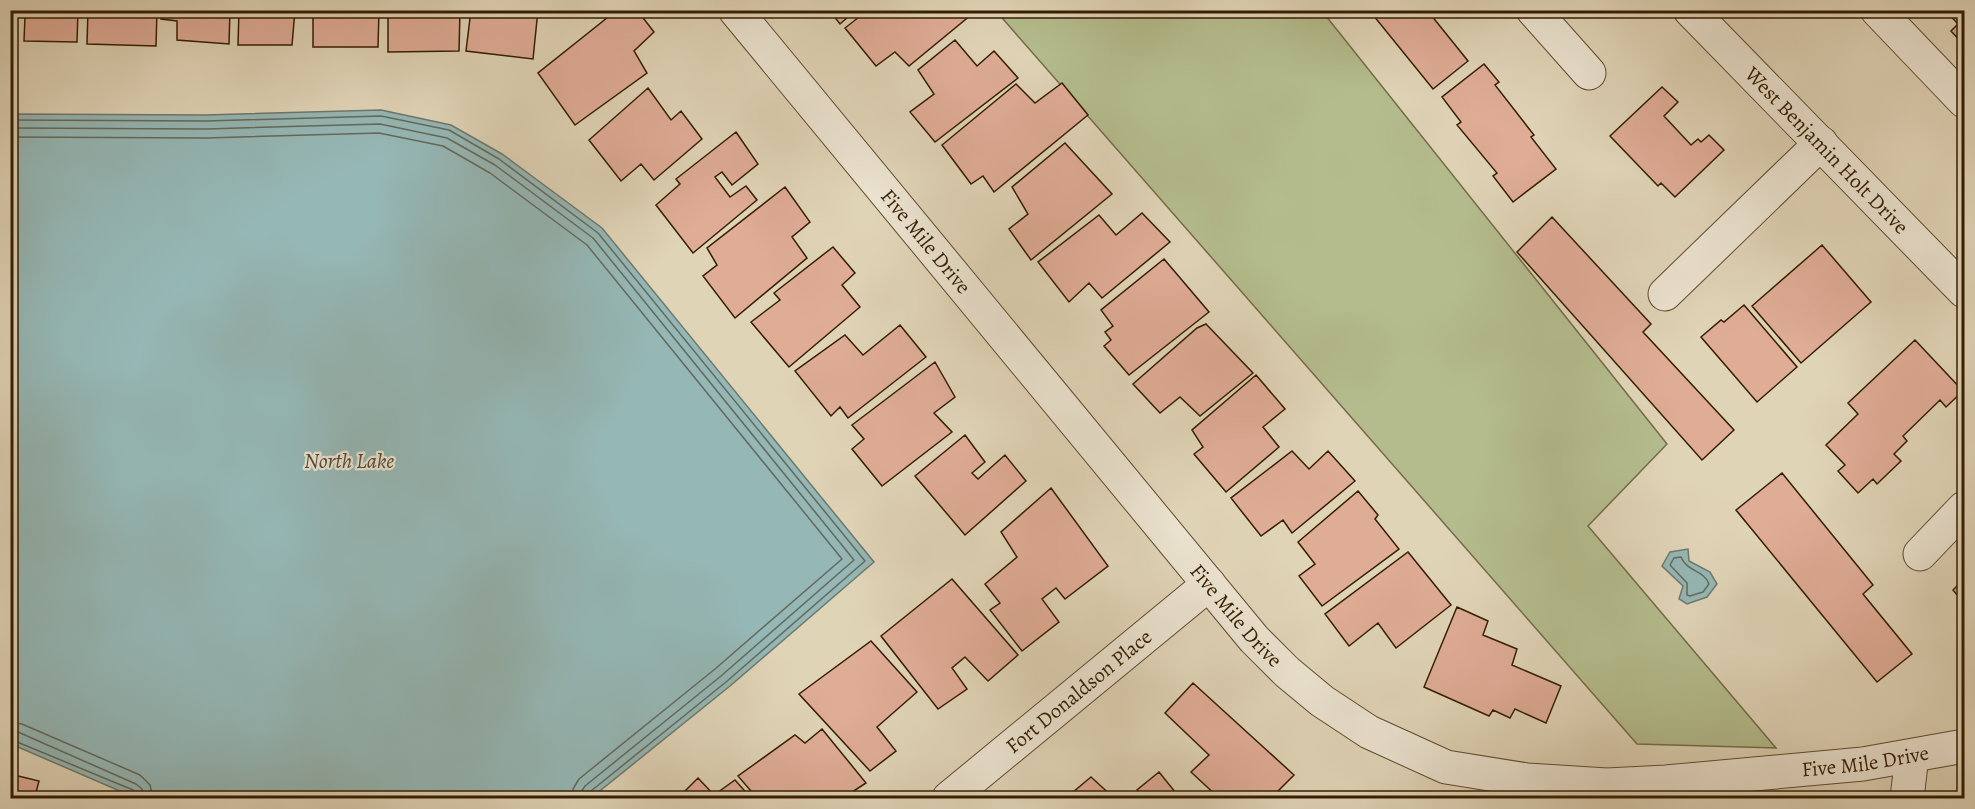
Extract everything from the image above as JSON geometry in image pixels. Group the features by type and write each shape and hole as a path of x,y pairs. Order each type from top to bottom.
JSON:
{"street":[{"name":"Five Mile Drive","path":"735,10 1254,639 1287,672 1322,701 1369,732 1446,767 1526,789 1786,773 1912,756 1965,746"},
{"path":"1533,10 1589,73"},
{"name":"West Benjamin Holt Drive","path":"1690,10 1965,291"},
{"path":"1878,10 1965,101"},
{"path":"1665,294 1821,143"},
{"path":"1920,554 1965,508"},
{"name":"Fort Donaldson Place","path":"949,798 1209,584"},
{"path":"1906,798 1912,756"}],"green space":[{"path":"996,11 1322,11 1667,444 1588,526 1776,748 1637,744"}],"water":[{"name":"North Lake","path":"381,110 451,125 502,154 602,228 874,562 730,686 591,798 136,798 11,744 11,114 205,115"},
{"path":"1688,549 1689,561 1710,572 1717,584 1707,597 1687,604 1679,599 1683,586 1662,566 1670,552"}],"building":[{"path":"10,10 78,10 77,42 24,41 25,16 10,16"},
{"path":"88,10 157,10 156,46 87,44"},
{"path":"161,10 230,10 229,44 177,40 177,21 161,19"},
{"path":"239,10 295,10 292,45 238,45"},
{"path":"313,10 379,10 378,47 313,47"},
{"path":"388,10 460,10 459,51 388,52"},
{"path":"471,10 538,10 533,59 466,51"},
{"path":"617,10 637,10 654,32 634,51 647,73 575,125 538,73"},
{"path":"829,10 856,10 840,24"},
{"path":"868,10 977,10 909,66 895,52 876,66 845,28"},
{"path":"1369,10 1427,10 1468,61 1433,89"},
{"path":"1945,10 1964,10 1964,45 1951,31 1958,24"},
{"path":"955,40 977,66 994,51 1018,78 935,142 910,112 934,94 918,70"},
{"path":"1484,64 1499,82 1495,85 1534,135 1531,137 1556,169 1513,202 1493,176 1497,173 1457,125 1461,122 1442,97"},
{"path":"1062,83 1088,115 994,192 983,176 971,184 942,145 1016,84 1035,103"},
{"path":"1662,87 1678,102 1664,116 1691,145 1698,139 1701,142 1709,135 1724,150 1675,197 1661,183 1658,186 1610,136"},
{"path":"648,88 671,120 681,111 702,139 654,180 641,164 621,181 589,140"},
{"path":"736,132 758,164 732,185 722,172 715,177 730,197 746,186 757,200 693,253 656,205 680,184 676,179"},
{"path":"1065,143 1112,194 1031,260 1009,229 1028,214 1012,187"},
{"path":"785,187 810,222 792,237 807,258 735,318 703,276 717,265 707,248"},
{"path":"1142,213 1170,242 1102,298 1089,283 1069,302 1038,262 1099,215 1116,235"},
{"path":"1552,217 1651,324 1643,332 1734,430 1702,460 1517,252"},
{"path":"1822,245 1871,302 1801,363 1752,306"},
{"path":"833,247 855,273 842,285 860,307 789,367 751,322 780,300 774,293"},
{"path":"1164,259 1209,312 1129,375 1104,346 1111,340 1105,332 1113,326 1101,310"},
{"path":"1744,305 1797,367 1757,402 1701,337"},
{"path":"1206,324 1253,373 1200,416 1180,397 1160,413 1133,384 1197,328"},
{"path":"900,325 926,357 848,418 840,407 831,416 795,371 845,335 863,355"},
{"path":"1915,340 1963,391 1946,407 1940,400 1903,436 1907,441 1894,454 1901,461 1877,484 1873,479 1858,493 1838,471 1845,465 1826,445 1858,414 1848,403"},
{"path":"935,362 955,397 934,413 952,432 882,486 852,449 864,439 852,425"},
{"path":"1256,375 1285,409 1263,427 1279,447 1226,492 1194,454 1203,447 1192,430"},
{"path":"965,435 985,462 972,473 978,479 1005,455 1026,481 965,535 915,476"},
{"path":"1292,451 1309,469 1328,451 1355,481 1292,533 1283,520 1261,536 1231,498"},
{"path":"1782,473 1873,585 1863,594 1912,654 1877,682 1736,510"},
{"path":"1051,488 1108,566 1065,599 1056,588 1042,599 1059,622 1022,651 990,610 1000,603 985,584 1017,557 1001,532"},
{"path":"1358,491 1378,515 1375,519 1399,549 1322,606 1299,576 1315,564 1298,542"},
{"path":"1408,552 1451,605 1396,648 1378,623 1349,646 1325,614"},
{"path":"952,579 1018,655 988,681 965,657 952,668 967,689 938,709 881,636"},
{"path":"1964,579 1964,603 1953,590"},
{"path":"1457,607 1488,621 1483,635 1517,649 1512,665 1561,686 1546,723 1515,709 1510,718 1493,710 1489,716 1424,687"},
{"path":"871,641 917,692 877,727 896,751 870,771 799,694"},
{"path":"1193,683 1294,775 1271,798 1219,798 1191,772 1209,755 1165,713"},
{"path":"822,729 866,783 843,798 821,798 816,793 810,798 757,798 738,776 795,735 805,743"},
{"path":"1159,772 1180,798 1135,798 1140,794 1137,790"},
{"path":"10,774 39,781 35,796 44,798 10,798"},
{"path":"1091,777 1114,798 1066,798"},
{"path":"698,778 714,795 735,780 751,798 685,798 687,797 683,793"}]}
